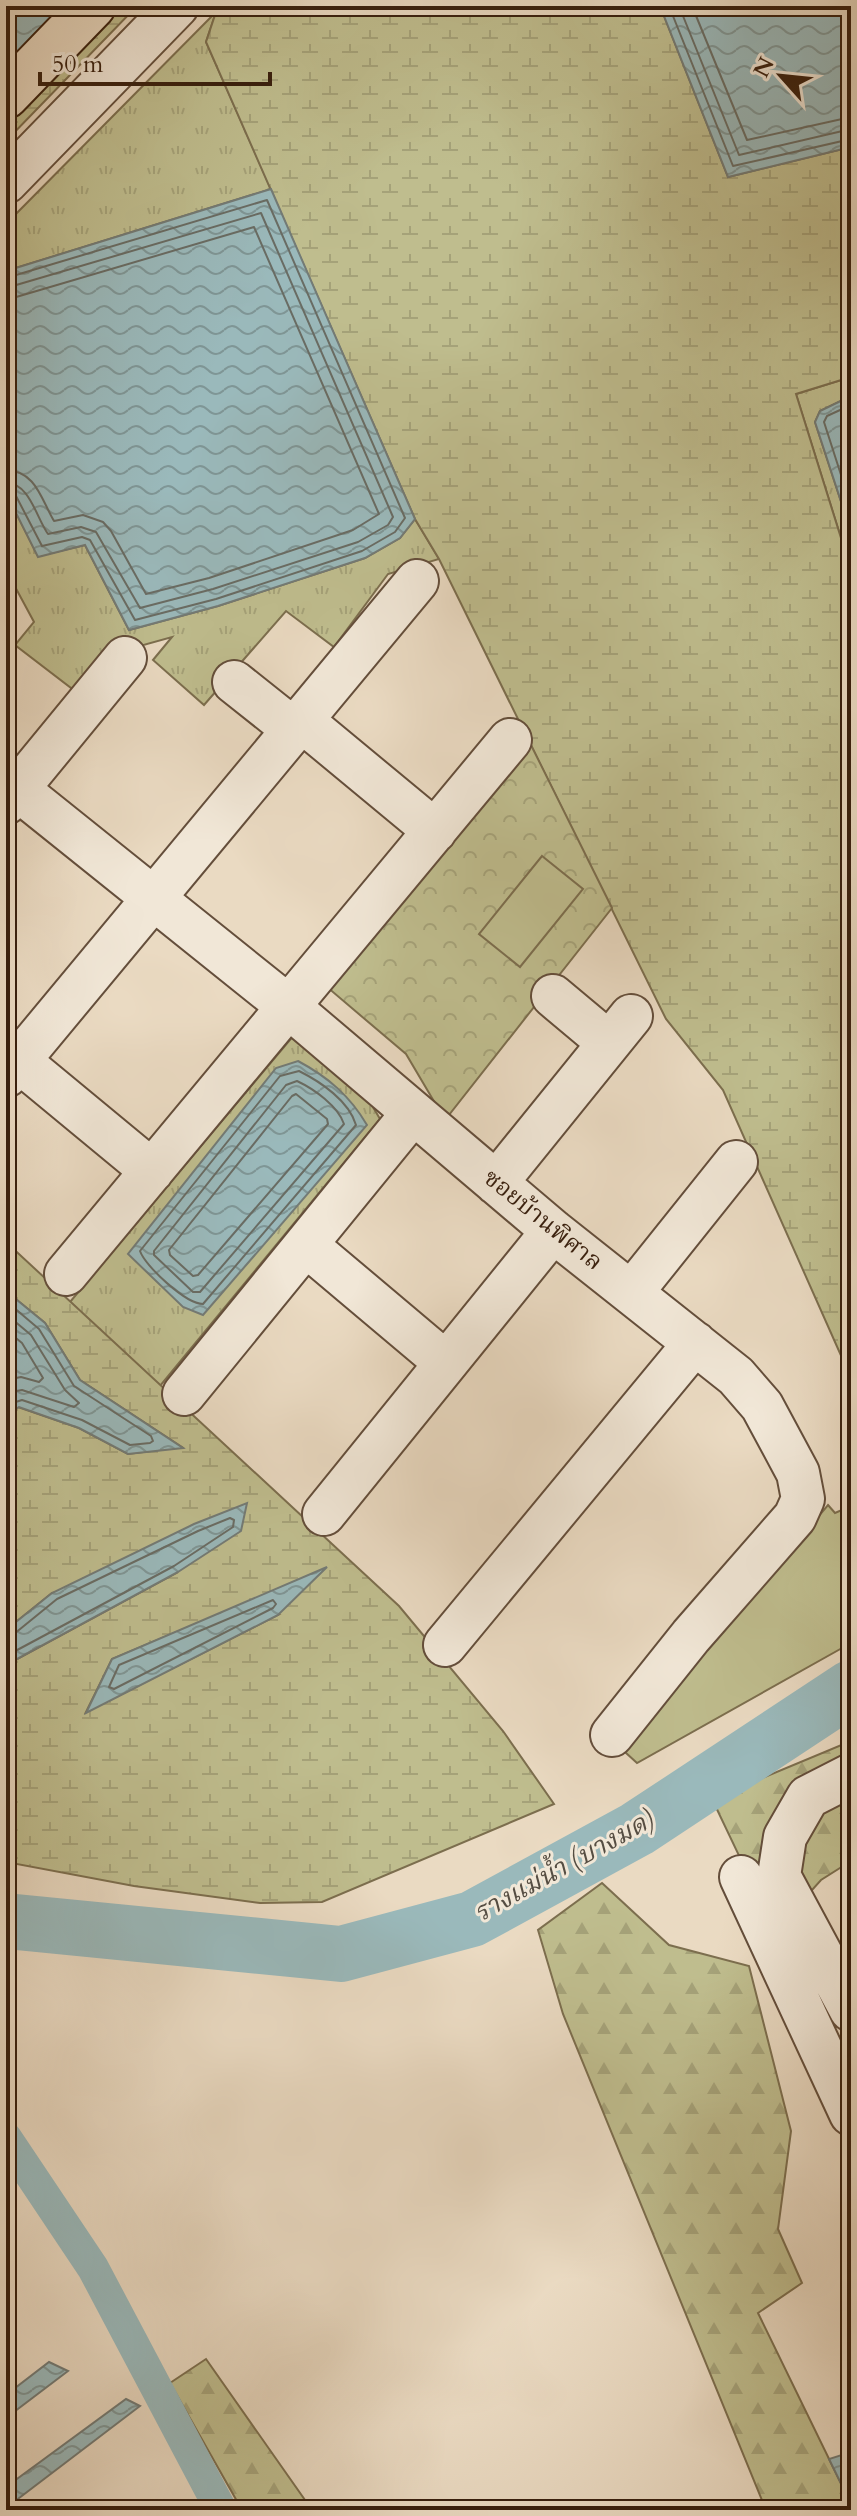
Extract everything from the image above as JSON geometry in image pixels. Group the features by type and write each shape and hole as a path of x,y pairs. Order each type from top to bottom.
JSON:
{"highway":[{"path":"6,96 93,6"}],"street":[{"path":"6,182 177,6"},
{"path":"152,1171 11,1068 417,581"},
{"path":"10,790 125,658"},
{"path":"234,682 297,724 435,831"},
{"path":"66,1274 510,740"},
{"name":"ซอยบ้านพิศาล","path":"10,790 154,897 289,1007 553,1231 736,1376 762,1406 798,1473 803,1499 795,1517 691,1636 612,1735"},
{"path":"496,1183 620,1029 553,996"},
{"path":"184,1394 413,1113"},
{"path":"632,1292 736,1162"},
{"path":"324,1514 553,1231"},
{"path":"306,1245 446,1363"},
{"path":"445,1645 695,1343"},
{"path":"851,1775 808,1797 785,1837 779,1876 851,2010"},
{"path":"741,1877 851,2114"}],"green space":[{"path":"6,6 137,6 6,141"},
{"path":"222,6 660,6 728,177 851,147 851,377 796,394 851,570 851,1378 723,1090 666,1019 439,559 415,519 206,42 216,12"},
{"path":"216,12 206,42 271,189 6,271 6,224"},
{"path":"851,377 851,396 820,411 815,422 851,532 851,570 796,394"},
{"path":"6,493 38,556 85,545 129,630 218,606 365,558 400,538 415,519 439,559 388,574 334,647 286,611 204,705 153,660 172,637 100,657 75,691 15,645 34,622 6,570"},
{"path":"530,743 612,908 445,1120 406,1054 327,987"},
{"path":"542,856 583,889 520,967 479,934"},
{"path":"294,1035 364,1092 380,1119 160,1386 70,1302"},
{"path":"6,1242 399,1606 503,1731 554,1804 322,1902 260,1903 134,1886 6,1862 6,1665 178,1572 52,1593 6,1630 6,1535 9,1531 6,1528 6,1414 18,1407 79,1428 128,1454 182,1447 80,1380 45,1323 6,1291","holes":["229,1610 278,1615 86,1712 112,1659"]},
{"path":"828,1505 835,1513 851,1506 851,1643 637,1763 625,1752 638,1732"},
{"path":"851,1741 851,1861 821,1880 775,1931 712,1799"},
{"path":"602,1883 669,1945 749,1966 791,2131 778,2229 802,2283 758,2313 851,2504 851,2510 766,2510 563,2014 538,1930"},
{"path":"206,2359 312,2510 242,2510 170,2383"}],"water":[{"path":"6,6 116,6 6,120"},
{"path":"660,6 851,6 851,147 728,177"},
{"path":"271,189 415,519 400,538 365,558 218,606 129,630 85,545 38,557 6,493 6,271"},
{"path":"851,396 851,532 815,422 820,411"},
{"path":"298,1061 337,1088 367,1125 203,1315 183,1307 128,1254 276,1068"},
{"path":"6,1291 45,1323 80,1380 183,1448 128,1454 79,1428 19,1407 6,1414"},
{"path":"247,1503 241,1531 178,1572 6,1665 6,1630 52,1593 194,1524"},
{"path":"327,1567 278,1615 86,1713 112,1659"},
{"path":"49,2362 68,2371 6,2418 6,2395"},
{"path":"126,2399 140,2406 6,2508 6,2487"},
{"path":"851,2452 851,2504 829,2459"}],"waterway":[{"name":"รางแม่น้ำ (บางมด)","path":"6,1921 341,1954 472,1919 637,1829 851,1688"},
{"path":"6,2138 93,2268 221,2510"}]}
